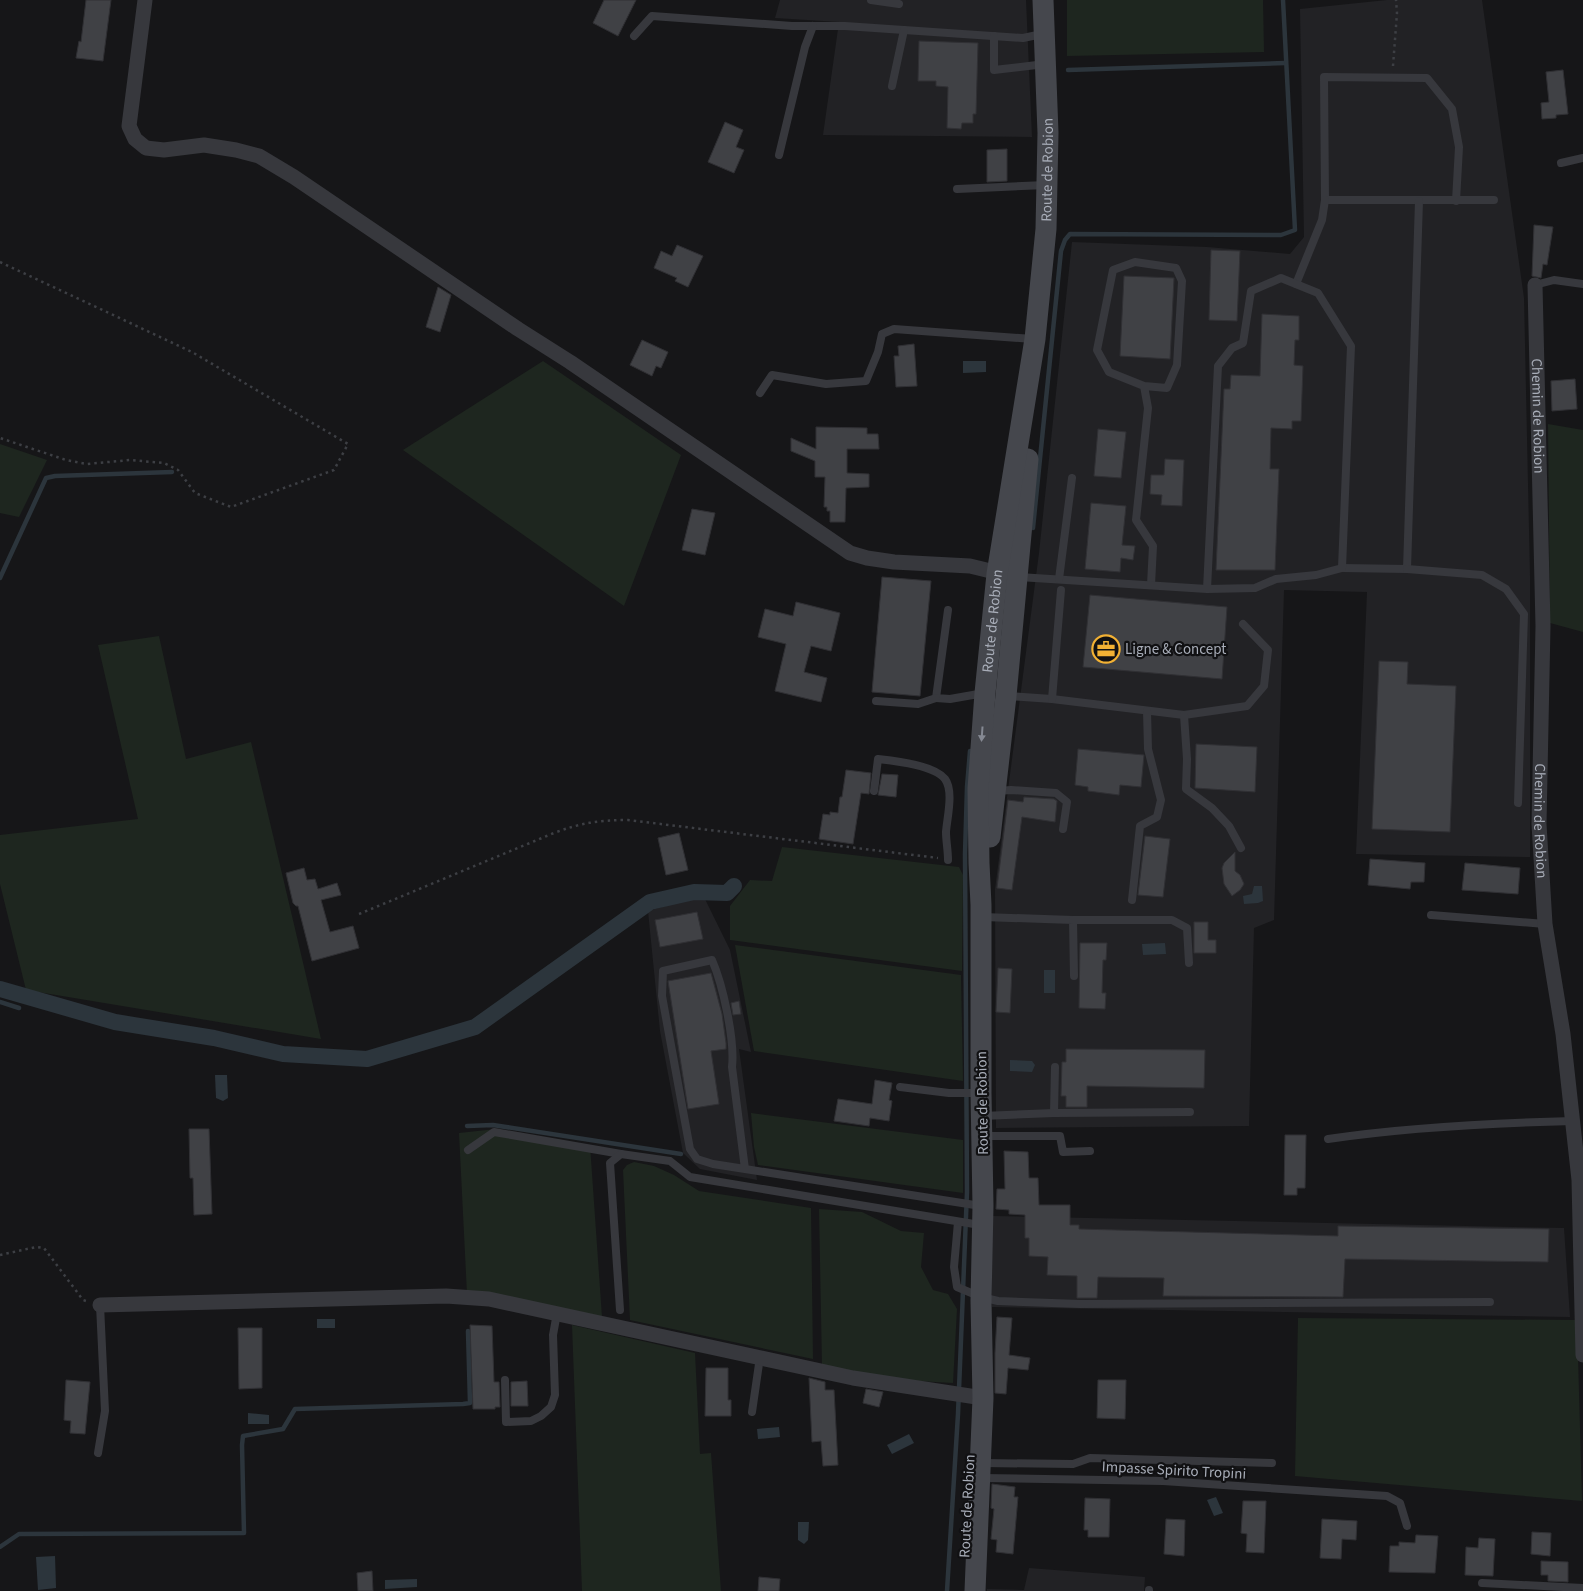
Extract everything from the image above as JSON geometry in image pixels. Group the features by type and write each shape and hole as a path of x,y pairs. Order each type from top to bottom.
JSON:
{"main road":[{"name":"Route de Robion","path":"971,1591 977,1473 983,1216 981,911 978,863 978,789 995,695 1007,573 1011,483 1034,339 1046,229 1048,133 1043,0"},
{"name":"Route de Robion","path":"981,911 995,791 995,695 1010,650 1007,573 1028,467 1034,339"},
{"name":"Route de Robion","path":"971,1591 966,1546 977,1473"}],"street":[{"path":"145,0 129,126 135,140 146,148 164,150 204,145 259,156 294,177 518,329 570,362 850,553 894,562 970,566 1007,573"},
{"name":"Chemin de Robion","path":"1535,285 1543,626 1539,824 1545,924 1563,1034 1581,1180 1583,1355"},
{"path":"100,1305 446,1296 489,1299 852,1378 978,1397"}],"lane":[{"path":"871,0 898,4"},
{"path":"634,36 652,16 792,26 845,26 1023,38 1044,33"},
{"path":"779,155 806,46 813,26"},
{"path":"892,86 904,30"},
{"path":"994,36 994,70 1046,64"},
{"path":"1296,284 1322,220 1326,200 1324,77 1427,78 1452,109 1459,147 1456,200"},
{"path":"1561,163 1583,158"},
{"path":"957,189 1048,185"},
{"path":"1326,200 1494,200"},
{"path":"1407,569 1419,201"},
{"path":"1135,262 1176,268 1182,281 1177,365 1167,388 1144,386 1109,372 1097,350 1113,270 1135,262"},
{"path":"1207,589 1218,366 1232,348 1243,343 1251,291 1281,278 1318,293 1351,346 1342,568"},
{"path":"1535,285 1554,280 1583,284"},
{"path":"760,393 772,376 826,384 866,381 878,352 882,334 894,329 1034,339"},
{"path":"1144,386 1148,408 1136,520 1153,546 1152,585"},
{"path":"1059,579 1072,478"},
{"path":"1010,548 1013,512 1011,483"},
{"path":"1007,573 1059,579 1207,589 1255,588 1276,578 1316,575 1342,568 1407,569 1482,575 1506,588 1524,614 1518,803"},
{"path":"1052,699 1061,590"},
{"path":"936,698 948,610"},
{"path":"876,702 918,704 936,698 950,700 995,695 1052,699 1184,715 1247,706 1264,686 1268,650 1243,624"},
{"path":"1132,900 1140,826 1157,817 1161,800 1148,749 1147,711"},
{"path":"1184,715 1187,759 1186,789 1212,808 1229,826 1241,848"},
{"path":"874,791 878,759 931,769 945,779 949,793 946,834 948,860"},
{"path":"995,791 1011,790 1056,793 1067,802 1063,829"},
{"path":"981,911 1073,920 1172,920 1187,928 1190,963"},
{"path":"1432,915 1545,924"},
{"path":"1073,920 1074,976"},
{"path":"745,1169 732,1067 733,1054 716,969 712,960 663,971 662,996 690,1149 698,1159 712,1164 983,1216"},
{"path":"1054,1113 1055,1067"},
{"path":"900,1087 949,1093 981,1093"},
{"path":"982,1126 1054,1113 1190,1112"},
{"path":"1328,1139 1373,1132 1492,1123 1573,1121"},
{"path":"982,1126 1060,1136 1063,1152 1090,1151"},
{"path":"468,1150 494,1132 670,1162 690,1177 958,1222 983,1216"},
{"path":"620,1310 610,1163 621,1154"},
{"path":"958,1222 954,1267 957,1287 981,1299 1080,1304 1490,1302"},
{"path":"98,1453 105,1411 100,1305"},
{"path":"505,1380 506,1422 530,1421 541,1416 551,1407 555,1395 553,1335 557,1313"},
{"path":"752,1412 760,1357"},
{"path":"977,1473 1073,1464 1090,1458 1272,1463"},
{"name":"Impasse Spirito Tropini","path":"977,1473 1162,1481 1387,1496 1400,1503 1407,1526"},
{"path":"1482,1584 1583,1588"}],"path":[{"path":"1392,78 1397,13 1396,0"},
{"path":"0,262 192,352 348,444 334,470 231,507 196,493 178,470 164,463 130,460 87,464 66,460 0,438"},
{"path":"359,914 554,833 578,824 603,820 628,820 948,860"},
{"path":"0,1255 36,1246 44,1248 83,1300 100,1305"}],"shaded area":[{"path":"780,0 1026,0 1032,137 823,135 839,22 775,18"},
{"path":"1067,0 1263,0 1264,52 1067,56"},
{"path":"1387,0 1482,0 1524,298 1530,576 1530,857 1356,854 1367,592 1284,590 1274,920 1254,928 1249,1126 996,1128 995,889 1039,553 1072,242 1207,247 1290,254 1304,237 1300,9"},
{"path":"543,361 681,455 624,606 403,450"},
{"path":"963,361 986,361 986,372 963,373"},
{"path":"1548,424 1583,430 1583,632 1550,623"},
{"path":"0,444 47,460 19,517 0,513"},
{"path":"159,636 186,759 251,742 321,1039 26,990 0,884 0,835 138,819 98,645"},
{"path":"782,847 959,867 963,875 962,971 730,940 730,906 750,880 772,881"},
{"path":"1254,886 1262,886 1263,901 1244,904 1243,896 1252,894"},
{"path":"703,895 730,950 751,1052 739,1049 757,1180 700,1169 683,1153 660,1031 648,911"},
{"path":"1165,943 1166,954 1143,955 1142,944"},
{"path":"735,945 961,975 963,1081 754,1051"},
{"path":"1044,970 1055,970 1055,993 1044,993"},
{"path":"1010,1060 1032,1061 1035,1065 1032,1072 1010,1071"},
{"path":"215,1075 227,1075 228,1098 223,1101 216,1098"},
{"path":"751,1113 963,1140 963,1193 758,1165 754,1147"},
{"path":"496,1129 590,1145 602,1317 467,1294 459,1133"},
{"path":"634,1162 654,1166 674,1175 699,1191 811,1208 813,1359 630,1320 623,1170 627,1165"},
{"path":"819,1209 862,1212 901,1231 924,1233 921,1267 933,1290 948,1294 957,1309 953,1383 882,1379 822,1366"},
{"path":"992,1216 1564,1228 1570,1317 992,1307"},
{"path":"1298,1318 1577,1320 1582,1501 1295,1476"},
{"path":"317,1319 335,1319 335,1328 317,1328"},
{"path":"572,1325 695,1353 700,1454 711,1453 721,1591 582,1591"},
{"path":"248,1413 269,1415 269,1424 248,1424"},
{"path":"779,1427 780,1437 758,1439 757,1429"},
{"path":"909,1434 914,1443 892,1454 887,1445"},
{"path":"1216,1497 1223,1513 1214,1516 1207,1500"},
{"path":"798,1522 809,1522 808,1540 804,1544 798,1540"},
{"path":"55,1556 56,1588 38,1590 36,1557"},
{"path":"1029,1568 1145,1577 1144,1591 987,1591 987,1589 1024,1590"},
{"path":"417,1579 417,1587 385,1589 385,1580"}],"building":[{"path":"86,0 111,0 103,61 76,58 79,41 81,42"},
{"path":"604,0 636,0 618,36 593,23"},
{"path":"919,41 978,43 976,114 973,114 973,123 962,123 961,129 947,128 948,87 936,86 936,81 918,81"},
{"path":"1563,70 1568,114 1556,115 1556,118 1542,119 1541,103 1549,102 1546,72"},
{"path":"725,122 743,130 736,147 744,150 734,173 708,162"},
{"path":"1007,149 1007,181 987,182 987,150"},
{"path":"1534,225 1553,227 1547,265 1543,264 1541,278 1532,276"},
{"path":"677,245 703,256 688,287 675,281 677,278 654,268 661,251 672,256"},
{"path":"1211,250 1240,251 1237,321 1209,320"},
{"path":"1124,276 1174,278 1170,359 1120,356"},
{"path":"438,287 451,295 440,332 426,327"},
{"path":"1262,314 1299,316 1299,340 1295,340 1294,365 1303,366 1301,421 1292,421 1292,429 1271,428 1270,469 1279,469 1275,570 1216,570 1224,389 1230,389 1231,375 1260,376"},
{"path":"642,340 668,352 661,368 656,366 652,376 630,365"},
{"path":"914,344 917,386 896,387 894,356 899,356 898,346"},
{"path":"1575,379 1577,409 1552,411 1551,381"},
{"path":"816,427 867,428 867,434 878,434 879,449 847,449 847,473 869,474 869,487 846,488 845,522 830,522 830,511 827,511 827,507 824,507 825,477 815,477 815,461 791,451 791,438 816,449"},
{"path":"1098,429 1126,432 1121,478 1094,476"},
{"path":"1165,459 1184,460 1182,506 1161,505 1162,495 1150,494 1151,475 1164,475"},
{"path":"1091,503 1126,506 1122,545 1135,546 1133,560 1121,558 1120,572 1085,569"},
{"path":"692,509 715,513 705,555 682,550"},
{"path":"882,577 931,581 920,696 872,692"},
{"path":"1090,595 1227,607 1222,679 1083,667"},
{"path":"796,602 840,613 831,651 811,646 804,672 827,678 821,702 775,691 786,644 758,637 765,609 793,616"},
{"path":"1379,661 1408,662 1407,684 1456,686 1450,832 1372,829"},
{"path":"1196,744 1257,747 1255,792 1195,788"},
{"path":"1078,749 1144,755 1141,787 1120,785 1119,795 1088,791 1088,787 1075,785"},
{"path":"846,770 871,773 869,794 861,793 853,844 819,839 823,814 830,815 830,812 838,813"},
{"path":"882,774 898,775 896,797 878,795"},
{"path":"1024,797 1054,799 1057,801 1055,822 1022,817 1012,890 997,888 1008,800 1023,802"},
{"path":"679,833 688,870 666,875 658,838"},
{"path":"1145,836 1170,839 1163,897 1138,895"},
{"path":"1235,852 1235,871 1240,875 1244,884 1232,896 1224,884 1222,868 1224,863"},
{"path":"1370,859 1425,863 1424,882 1411,882 1410,889 1368,885"},
{"path":"1465,863 1520,868 1518,894 1462,890"},
{"path":"304,868 307,880 315,879 318,889 337,883 341,895 321,900 330,932 353,926 359,948 312,961 298,906 293,903 286,873"},
{"path":"697,912 703,939 660,947 655,920"},
{"path":"1194,922 1208,922 1208,940 1216,940 1216,953 1194,953"},
{"path":"1080,943 1107,943 1106,960 1103,960 1102,993 1106,993 1105,1009 1079,1008"},
{"path":"998,968 1012,969 1010,1013 996,1012"},
{"path":"711,973 722,1014 726,1043 726,1049 711,1051 719,1104 688,1109 668,981"},
{"path":"739,1001 741,1014 733,1015 731,1003"},
{"path":"1066,1049 1205,1050 1204,1088 1087,1086 1087,1107 1066,1107 1066,1096 1061,1096 1062,1062 1066,1062"},
{"path":"875,1080 892,1083 889,1100 892,1101 889,1121 870,1118 869,1126 834,1121 838,1099 872,1104"},
{"path":"189,1129 209,1129 212,1214 194,1215 193,1178 190,1178"},
{"path":"1285,1135 1306,1135 1305,1188 1297,1188 1297,1195 1284,1195"},
{"path":"1004,1151 1028,1152 1029,1178 1038,1178 1039,1205 1070,1205 1070,1225 1079,1225 1079,1229 1338,1236 1338,1226 1549,1229 1548,1262 1345,1259 1343,1297 1163,1296 1164,1278 1098,1277 1097,1298 1077,1298 1077,1276 1047,1275 1048,1257 1029,1256 1029,1238 1025,1238 1025,1215 1009,1214 1009,1210 996,1209 997,1189 1005,1189"},
{"path":"997,1317 1012,1318 1009,1355 1030,1358 1028,1370 1008,1368 1006,1394 995,1393"},
{"path":"470,1325 492,1326 494,1382 499,1382 500,1407 495,1407 495,1409 473,1409"},
{"path":"238,1328 262,1328 262,1388 239,1389"},
{"path":"706,1368 728,1368 728,1400 731,1400 731,1416 705,1416"},
{"path":"809,1378 825,1382 825,1390 834,1390 838,1465 823,1466 821,1441 812,1442"},
{"path":"66,1380 90,1382 85,1434 70,1433 71,1421 64,1420"},
{"path":"1098,1380 1126,1380 1125,1419 1097,1418"},
{"path":"527,1381 528,1406 511,1406 511,1382"},
{"path":"866,1389 883,1392 879,1407 863,1403"},
{"path":"992,1484 1015,1487 1014,1497 1018,1497 1013,1554 996,1552 997,1540 991,1539 994,1509 991,1508"},
{"path":"1085,1498 1110,1499 1109,1537 1088,1537 1088,1530 1084,1530"},
{"path":"1243,1501 1266,1501 1264,1553 1246,1552 1247,1534 1241,1533"},
{"path":"1166,1519 1185,1520 1184,1556 1164,1554"},
{"path":"1322,1519 1357,1521 1356,1540 1342,1539 1341,1559 1320,1558"},
{"path":"1532,1532 1551,1533 1550,1556 1531,1554"},
{"path":"1416,1535 1438,1536 1435,1573 1389,1572 1390,1546 1399,1546 1399,1542 1415,1543"},
{"path":"1479,1538 1495,1539 1493,1576 1465,1575 1466,1547 1478,1548"},
{"path":"1541,1561 1568,1562 1568,1582 1548,1581 1548,1575 1541,1575"},
{"path":"372,1571 373,1591 358,1591 357,1573"},
{"path":"759,1577 780,1579 779,1591 758,1591"}],"waterway":[{"path":"1033,528 1061,251 1065,240 1070,234 1281,235 1295,230 1283,0"},
{"path":"1068,70 1285,63"},
{"path":"0,578 46,478 55,476 172,472"},
{"path":"947,1591 958,1414 967,1192 965,854 970,751"},
{"path":"0,989 115,1022 214,1038 283,1054 367,1059 475,1027 650,902 694,892 727,893 734,886"},
{"path":"0,1002 19,1008"},
{"path":"467,1126 493,1125 681,1154"},
{"path":"0,1547 19,1534 244,1533 243,1436 283,1429 295,1409 470,1403 468,1331"}],"place":[{"name":"Ligne & Concept","path":"1106,649"}]}
